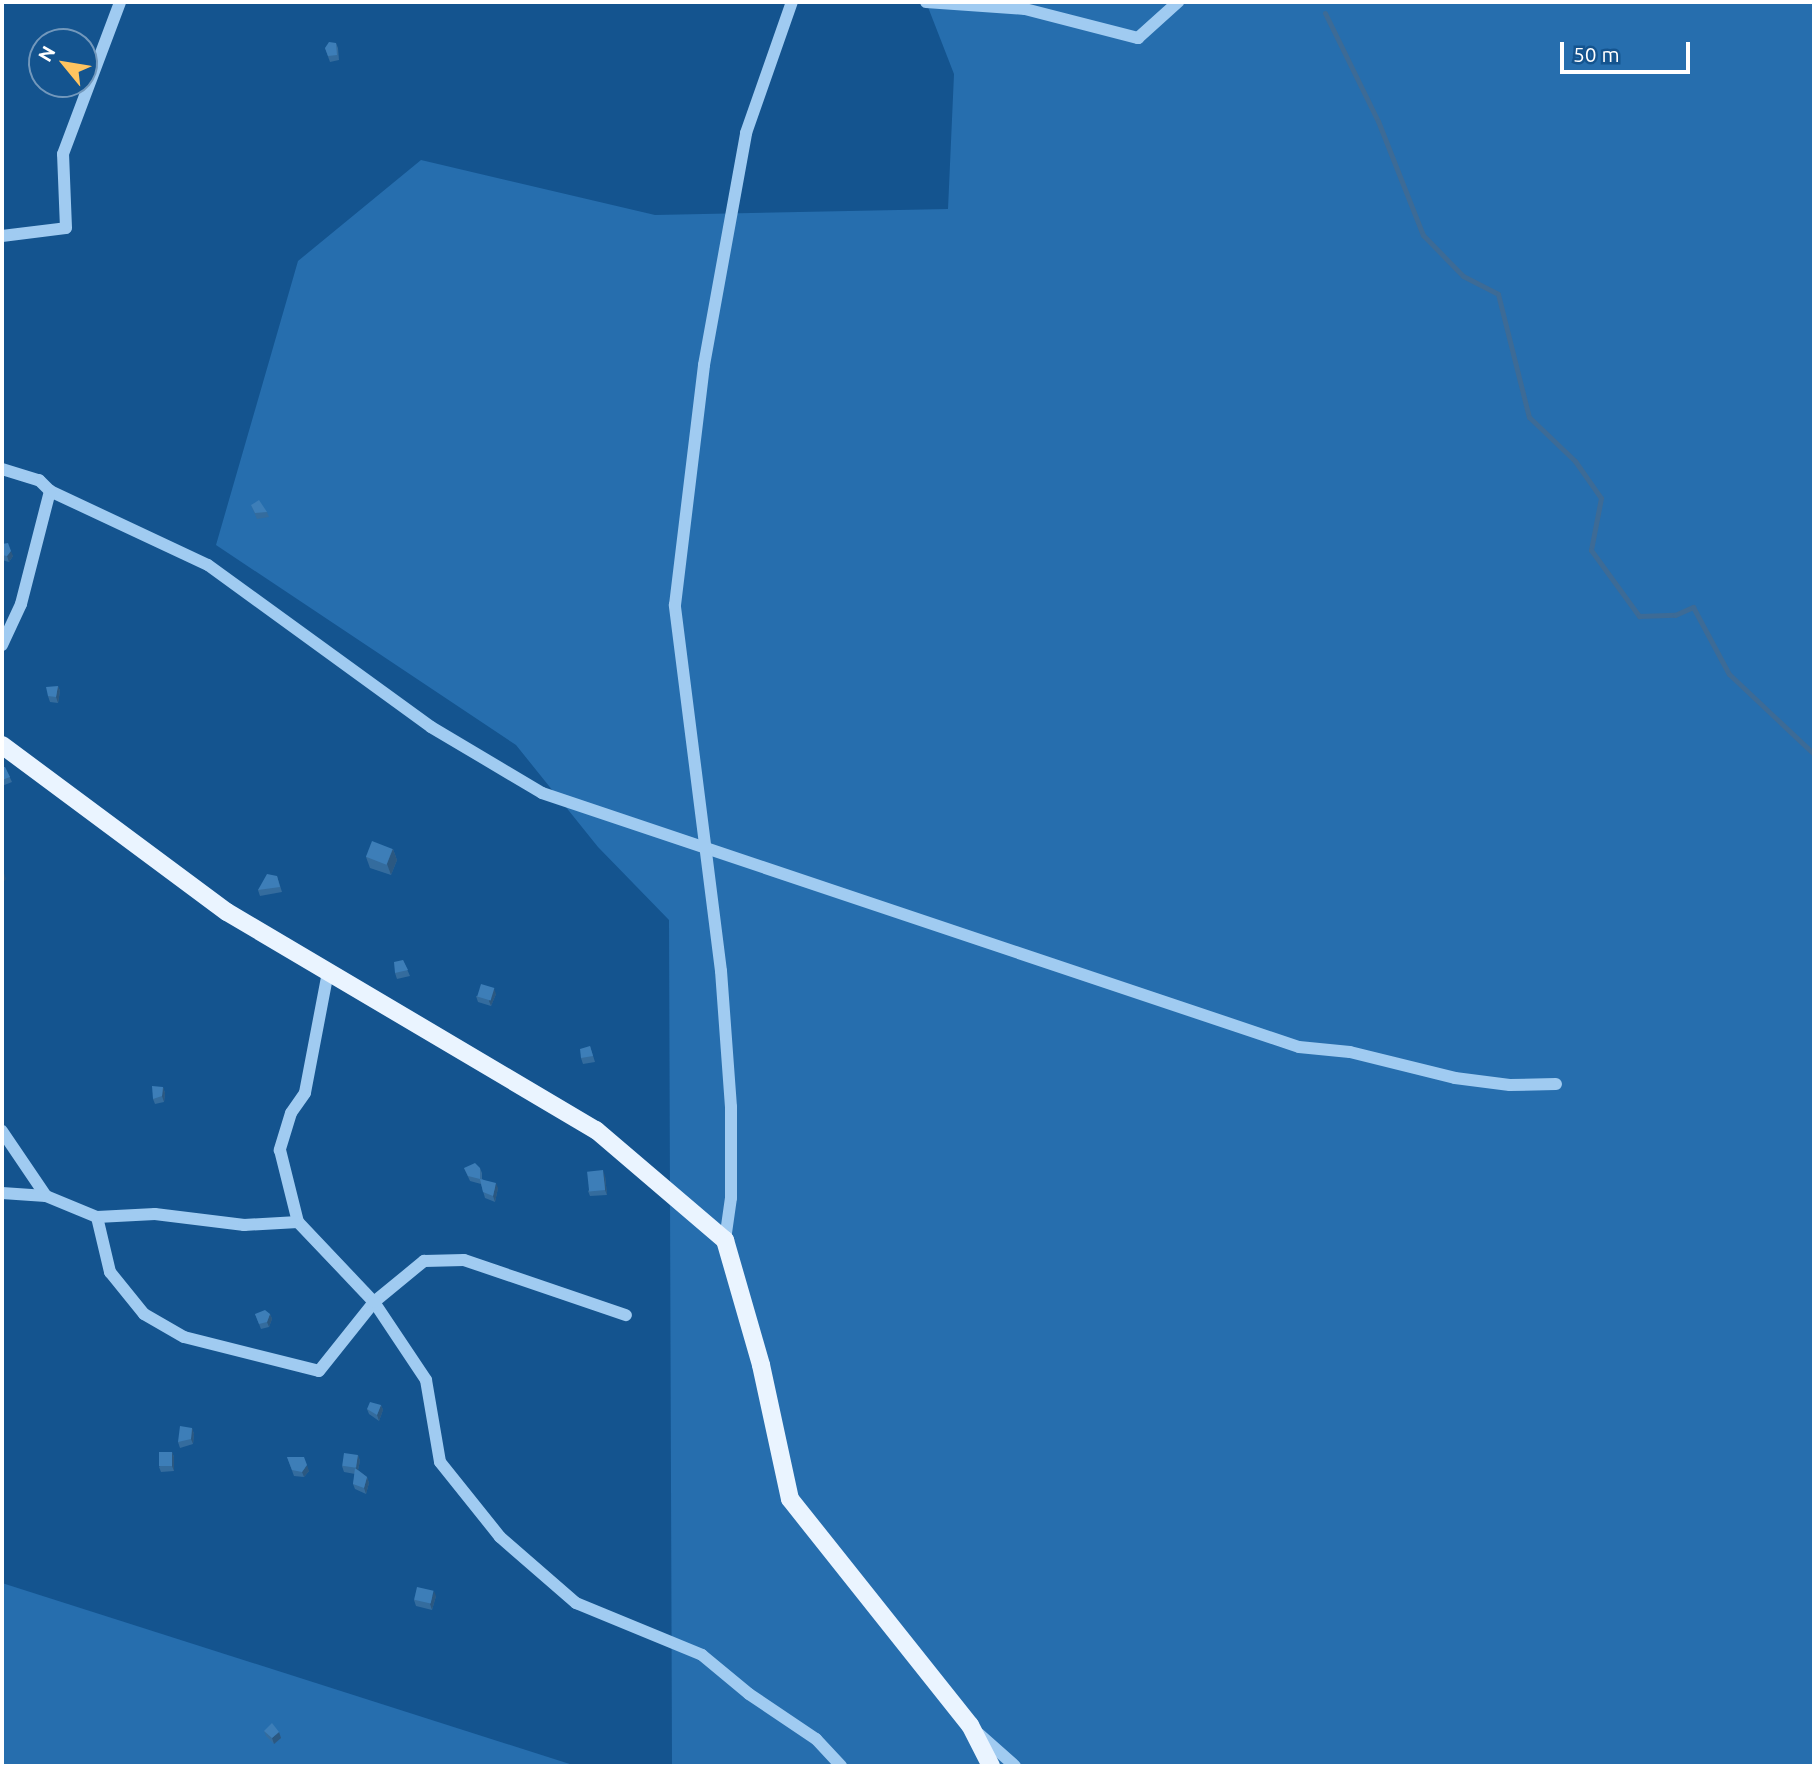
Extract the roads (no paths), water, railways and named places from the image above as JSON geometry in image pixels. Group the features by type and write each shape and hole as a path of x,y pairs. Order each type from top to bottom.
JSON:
{"main road":[{"path":"2,745 227,912 596,1130 725,1240 761,1366 790,1499 970,1725 991,1766"}],"street":[{"path":"2,236 66,228 63,154 120,2"},
{"path":"725,1240 731,1107 721,971 675,605 704,365 746,133 792,2"},
{"path":"926,2 1025,9 1138,38 1178,2"},
{"path":"2,469 39,480 50,491 208,565 431,727 542,793 1299,1047 1350,1052 1455,1077 1510,1085 1556,1084"},
{"path":"2,645 21,604 50,491"},
{"path":"328,972 304,1093 291,1113 280,1150 298,1222 374,1302 426,1380 440,1462 500,1537 576,1603 702,1655 749,1694 816,1739 841,1766"},
{"path":"2,1131 46,1196"},
{"path":"2,1193 46,1196 97,1217 155,1214 244,1225 298,1222"},
{"path":"97,1217 110,1272 144,1314 184,1337 319,1371 374,1302 424,1261 464,1260 626,1315"},
{"path":"970,1725 1015,1766"}],"waterway":[{"path":"1325,13 1378,121 1423,235 1463,276 1498,294 1529,417 1575,461 1601,498 1591,550 1639,616 1675,615 1693,607 1729,674 1814,754"}]}
